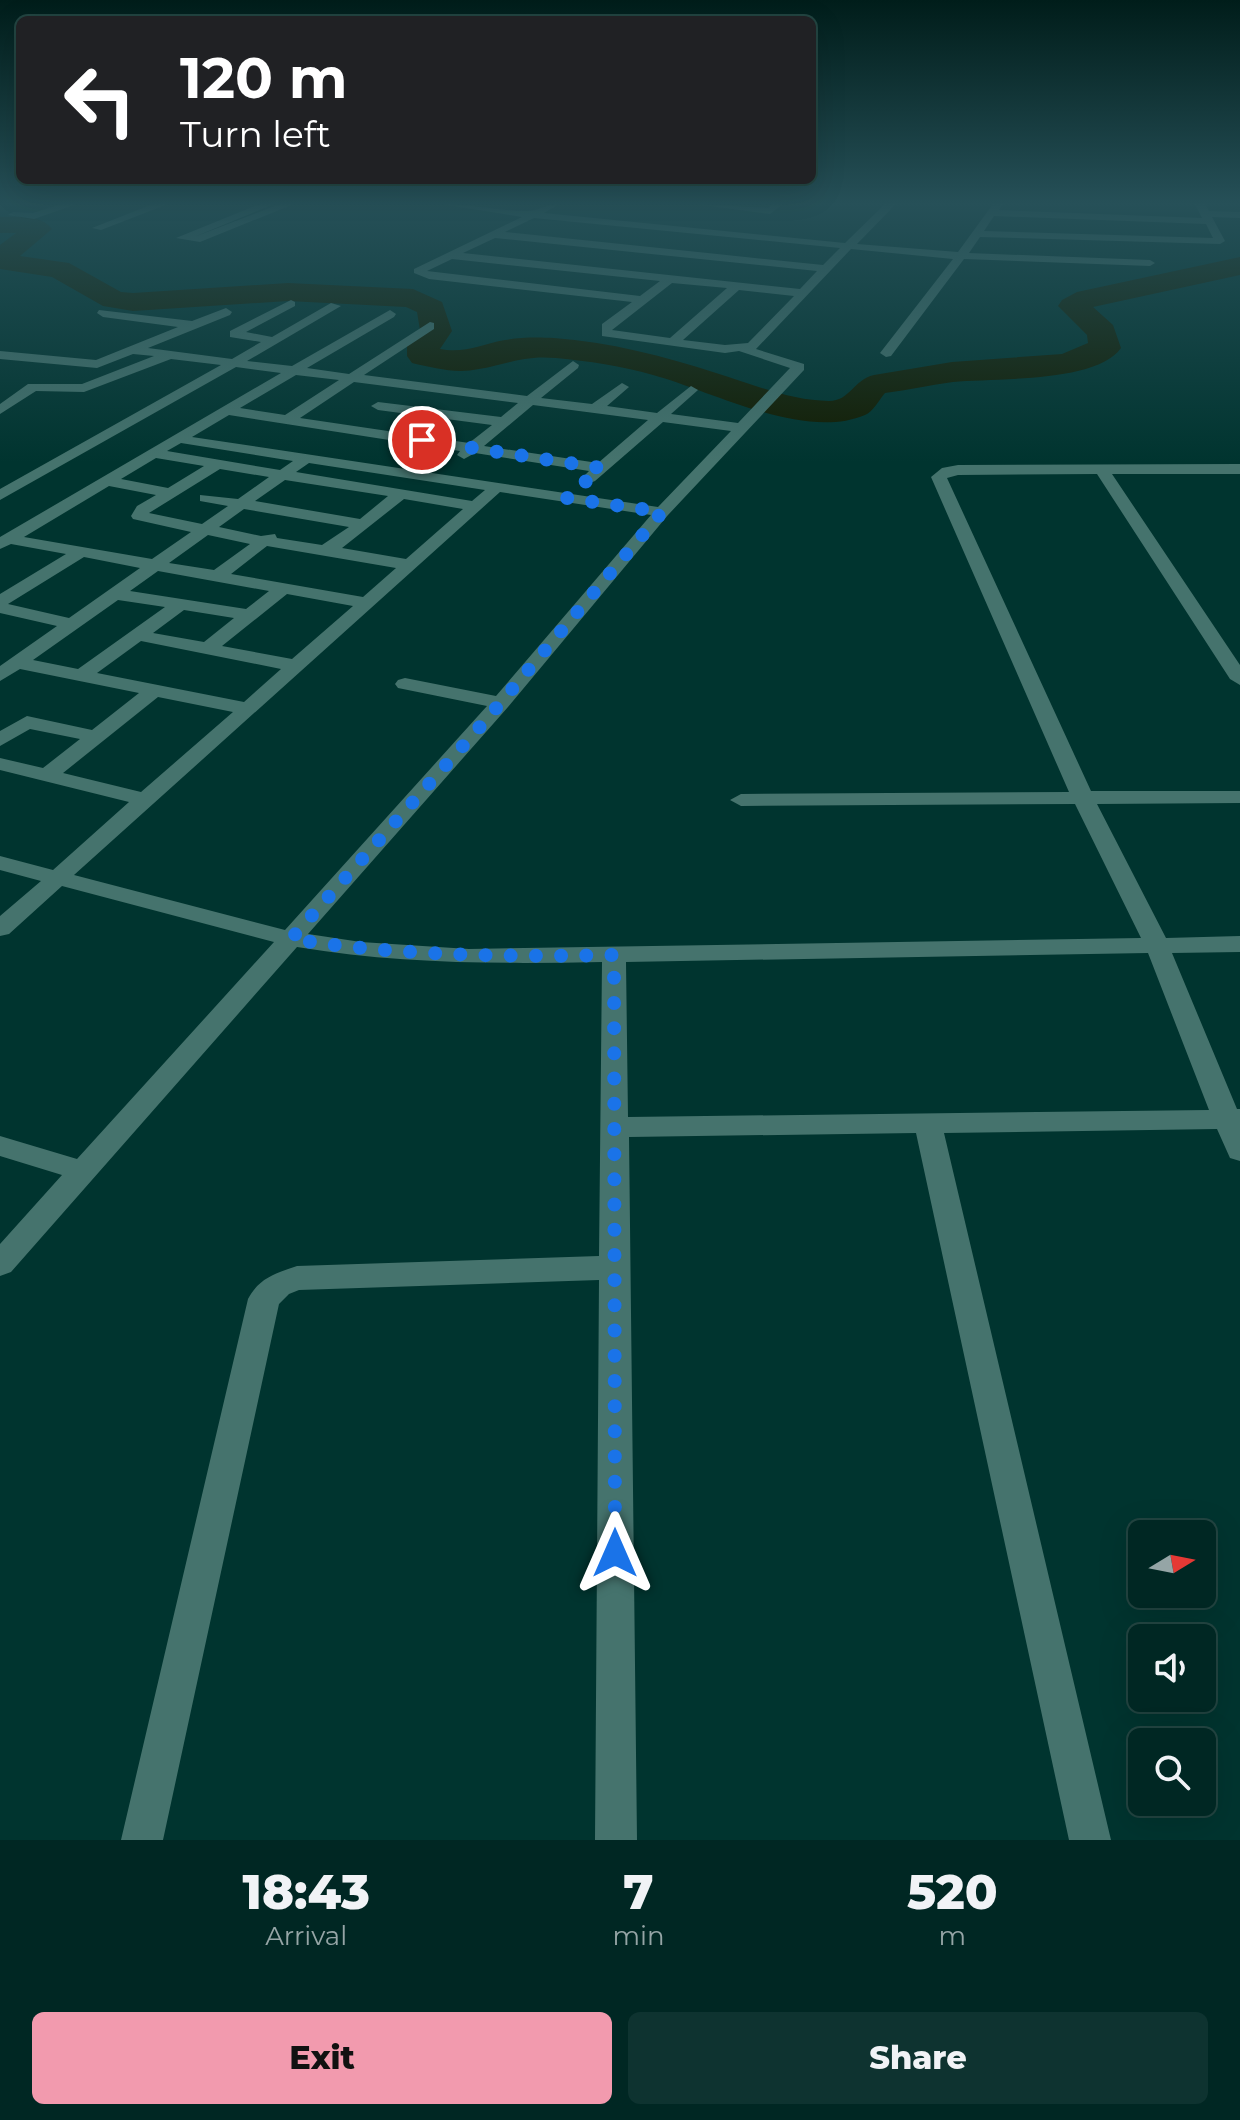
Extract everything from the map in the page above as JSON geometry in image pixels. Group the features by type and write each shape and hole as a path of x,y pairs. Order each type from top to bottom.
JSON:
{"street":[{"path":"553,290 643,300"},
{"path":"0,1264 501,703 662,512 799,367 744,349 606,333 606,327 656,290"},
{"path":"672,343 732,290"},
{"path":"772,290 802,293"},
{"path":"744,349 752,346 805,290"},
{"path":"886,353 935,290"},
{"path":"275,341 234,334 291,304"},
{"path":"0,495 335,306"},
{"path":"0,355 89,365 226,312"},
{"path":"103,313 193,325"},
{"path":"4,541 390,314"},
{"path":"287,420 430,326"},
{"path":"133,350 744,428"},
{"path":"0,410 33,387 84,388 171,354"},
{"path":"437,478 573,365"},
{"path":"345,429 408,385"},
{"path":"594,410 622,387"},
{"path":"567,498 691,390"},
{"path":"378,406 504,422"},
{"path":"229,411 601,468"},
{"path":"180,439 662,512"},
{"path":"156,454 476,506"},
{"path":"6,670 306,458"},
{"path":"218,464 143,509 139,516 263,541 409,565"},
{"path":"1240,469 958,470 947,471 939,477 1083,798 1156,943 1233,1119 1240,1151"},
{"path":"1102,470 1240,679"},
{"path":"108,481 172,493"},
{"path":"0,929 497,487"},
{"path":"323,550 336,545 401,494"},
{"path":"206,498 363,524"},
{"path":"217,576 300,514"},
{"path":"4,541 368,603"},
{"path":"0,602 81,552"},
{"path":"207,649 283,588"},
{"path":"115,594 249,615"},
{"path":"81,676 179,605"},
{"path":"0,608 72,624"},
{"path":"137,635 297,666"},
{"path":"6,670 81,676 249,709"},
{"path":"405,684 501,703"},
{"path":"47,776 155,690"},
{"path":"0,716 97,737"},
{"path":"0,740 27,722"},
{"path":"0,764 146,800"},
{"path":"741,800 1240,797"},
{"path":"0,863 291,939 361,950 469,957 1156,943 1240,944"},
{"path":"614,955 616,1840"},
{"path":"615,1127 1233,1119"},
{"path":"928,1123 1090,1840"},
{"path":"0,1146 83,1171"},
{"path":"142,1840 264,1299 278,1285 297,1278 615,1267"}],"waterway":[{"path":"96,290 114,300 133,302 288,292 413,298 431,308 436,331 423,346 424,356 449,361 476,360 508,349 553,348 585,352 657,365 789,407 830,412 855,407 874,385 952,372 1068,364 1105,348 1102,332 1073,306 1088,298 1127,290"}],"route":[{"path":"422,440 476,451 601,468 567,498 662,512 486,720 291,939 361,950 469,957 614,955 615,1553"}]}
